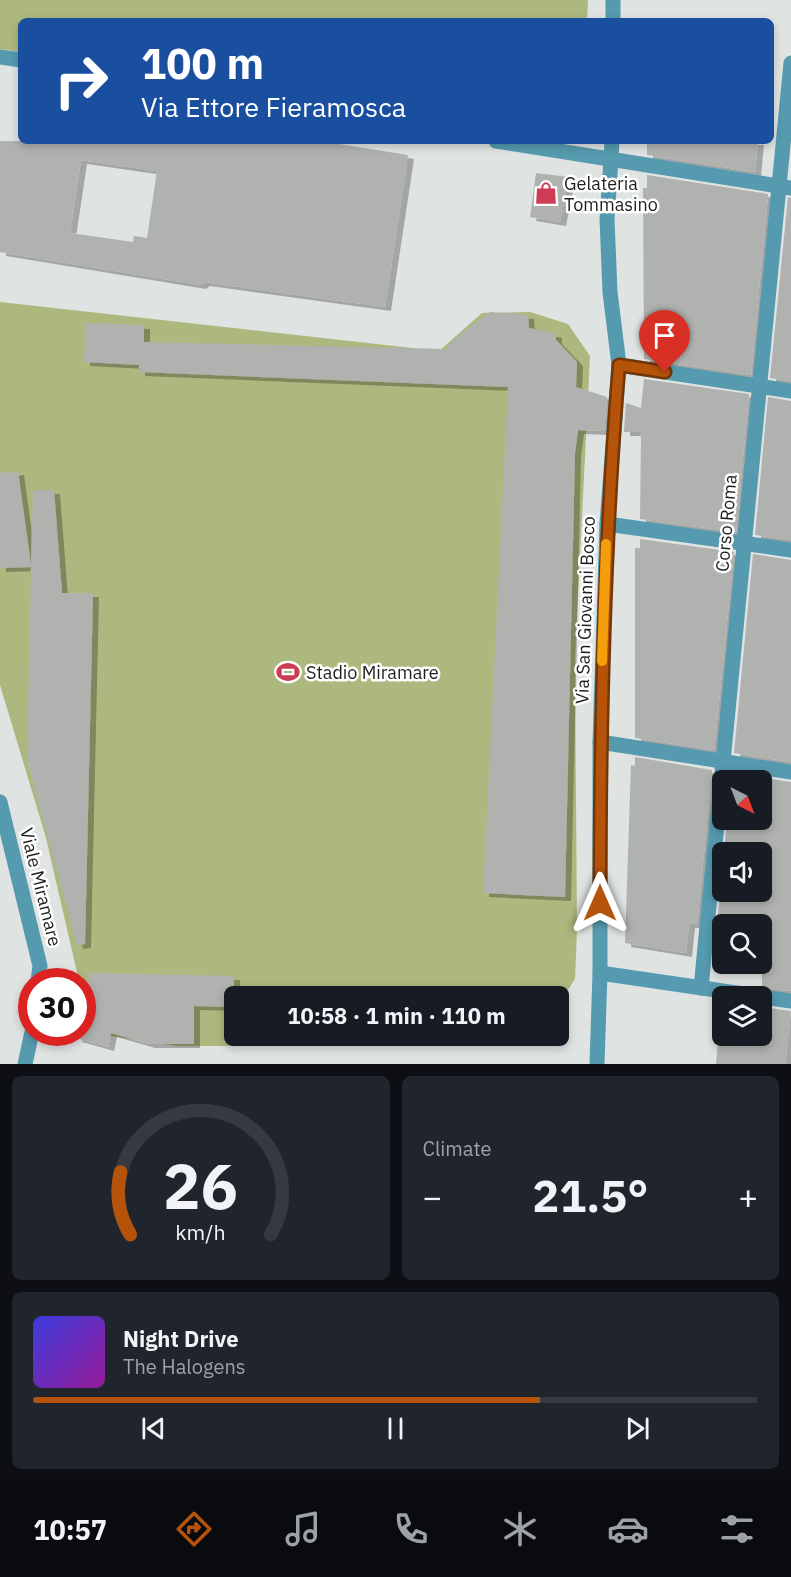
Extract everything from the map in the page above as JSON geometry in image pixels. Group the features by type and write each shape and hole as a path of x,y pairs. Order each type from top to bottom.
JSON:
{"street":[{"path":"613,0 613,18"},
{"path":"0,57 18,60"},
{"name":"Corso Roma","path":"701,988 758,386 785,187 791,63"},
{"path":"515,144 785,187"},
{"name":"Via San Giovanni Bosco","path":"597,1064 600,973 600,742 607,524 619,365 610,292 607,219 612,144"},
{"path":"619,365 791,391"},
{"path":"607,524 791,550"},
{"path":"600,742 791,772"},
{"name":"Viale Miramare","path":"0,802 40,968"},
{"path":"600,973 712,990"},
{"path":"772,998 791,1001"},
{"path":"25,1064 29,1046"}],"green space":[{"path":"0,0 588,0 587,18 18,18 18,52 0,49"},
{"name":"Stadio Miramare","path":"0,302 439,351 482,313 530,312 568,324 590,356 575,658 577,930 575,979 569,988 569,986 224,986 224,1046 177,1046 96,1034 96,968 76,968 46,838 0,685"}],"building":[{"path":"0,141 18,141 18,144 339,144 408,155 385,307 204,282 200,285 0,252","holes":["81,160 157,171 147,238 134,236 133,242 70,233"]},
{"path":"647,144 758,144 755,172 647,155"},
{"path":"536,173 569,177 560,222 530,217"},
{"path":"647,175 768,194 751,375 644,359 643,188 647,188"},
{"path":"788,197 791,198 791,381 770,378"},
{"path":"490,312 528,315 529,328 556,334 556,340 577,362 576,387 607,397 604,431 578,430 575,453 565,897 483,893 508,387 139,372 139,365 84,362 86,323 144,325 144,342 447,349 447,345"},
{"path":"644,379 749,394 736,532 640,519 641,432 624,432 626,403 641,408"},
{"path":"768,397 791,401 791,540 755,535"},
{"path":"18,471 31,565 33,490 54,490 62,593 93,593 85,944 77,945 27,760 31,567 0,568 0,473"},
{"path":"640,539 734,552 714,750 635,738 635,548 640,548"},
{"path":"753,554 791,560 791,762 734,753"},
{"path":"635,757 712,770 697,924 689,924 686,953 625,943 631,765 635,766"},
{"path":"772,779 791,782 791,991 762,986 762,974 772,974 772,914 718,914 719,902 772,902 772,842 725,842 726,830 772,830"},
{"path":"96,973 234,976 234,986 224,986 224,1007 194,1006 194,1044 149,1044 111,1033 108,1047 96,1044"},
{"path":"772,1008 791,1011 785,1064 716,1064 717,1046 772,1046"}],"slow traffic":[{"path":"602,661 606,544"}],"place":[{"name":"Gelateria Tommasino","path":"546,193"},
{"name":"Stadio Miramare","path":"288,672"}],"route":[{"path":"600,903 600,742 607,524 619,365 665,372"}]}
